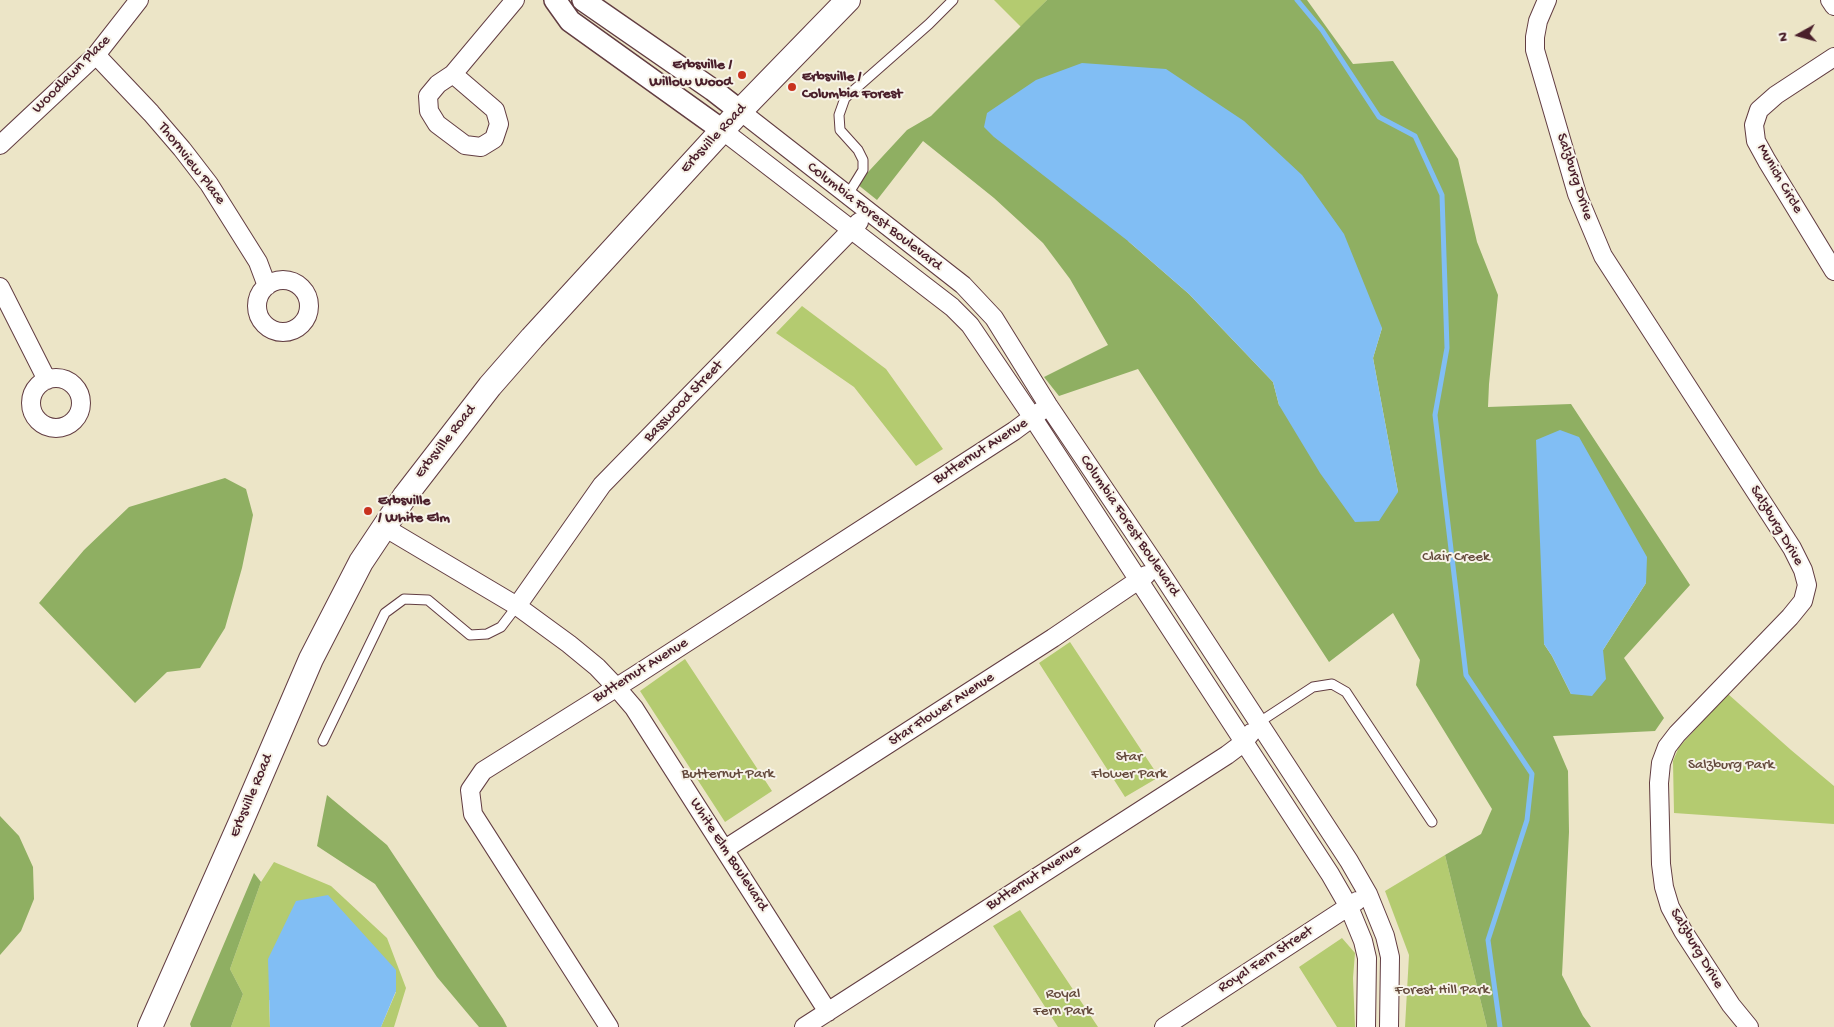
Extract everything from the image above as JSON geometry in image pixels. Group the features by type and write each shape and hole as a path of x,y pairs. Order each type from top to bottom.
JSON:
{"main road":[{"name":"Erbsville Road","path":"150,1027 311,659 361,562 384,527 414,483 490,386 722,130 848,0"}],"street":[{"name":"Woodlawn Place","path":"0,145 96,55 139,0"},
{"path":"453,74 515,0"},
{"path":"554,0 570,22 722,130"},
{"path":"583,0 713,90 740,111"},
{"name":"Salzburg Drive","path":"1548,0 1538,21 1535,50 1577,194 1603,256 1792,548 1803,570 1806,585 1803,601 1799,606 1677,734 1667,747 1661,763 1659,783 1661,864 1664,887 1670,907 1730,1005 1749,1027"},
{"path":"1830,0 1834,6"},
{"name":"Thornview Place","path":"96,55 151,113 209,184 258,262 266,286"},
{"name":"Munich Circle","path":"1834,57 1776,95 1759,110 1754,124 1756,141 1834,271"},
{"name":"Columbia Forest Boulevard","path":"740,111 846,196 962,285 994,318 1048,405 1157,567 1349,861 1368,894 1385,936 1390,957 1389,1027"},
{"name":"Columbia Forest Boulevard","path":"722,130 952,307 970,325 1033,418 1330,874 1348,907 1363,941 1367,958 1366,1027"},
{"name":"Basswood Street","path":"517,606 602,485 868,213"},
{"path":"0,287 47,380"},
{"name":"Butternut Avenue","path":"609,1027 473,814 470,790 483,771 1033,418 1048,405"},
{"name":"White Elm Boulevard","path":"384,527 517,606 569,644 597,667 616,687 634,708 828,1012"},
{"name":"Star Flower Avenue","path":"725,849 1053,638 1157,567"},
{"name":"Butternut Avenue","path":"804,1027 1227,755 1244,743 1258,723"},
{"name":"Royal Fern Street","path":"1164,1027 1368,894"}],"lane":[{"path":"846,196 863,170 863,160 858,150 840,130 839,115 846,98 953,0"},
{"path":"323,742 385,612 404,599 428,600 470,635 487,634 501,627 517,606"},
{"path":"1258,723 1313,687 1332,684 1346,692 1432,822"}],"green space":[{"path":"994,0 1047,0 1021,27"},
{"name":"Clair Creek","path":"1047,0 1307,0 1353,64 1393,61 1458,159 1477,242 1498,295 1488,407 1571,404 1690,585 1624,658 1664,718 1655,731 1553,736 1568,771 1569,832 1562,975 1583,1016 1591,1027 1487,1027 1445,855 1481,834 1492,809 1416,685 1420,660 1393,613 1329,662 1138,369 1059,396 1044,377 1108,345 1070,279 1043,243 994,198 923,141 877,200 857,184 907,130 931,116","holes":["1128,241 1382,328 1373,358 1398,492 1279,405 1273,382 1189,294","1646,583 1603,650 1571,694 1544,644"]},
{"path":"802,306 886,369 943,449 916,466 854,387 776,333"},
{"path":"225,478 246,489 253,515 242,568 225,628 200,668 167,672 135,703 39,603 84,550 129,507"},
{"name":"Star Flower Park","path":"1070,642 1159,777 1125,797 1039,663"},
{"name":"Butternut Park","path":"685,659 772,791 725,822 640,691"},
{"name":"Salzburg Park","path":"1728,694 1834,786 1834,824 1674,813 1673,761 1679,747"},
{"path":"327,795 387,845 507,1027 479,1027 437,977 375,884 317,846"},
{"path":"0,816 19,836 33,867 34,899 21,931 0,955"},
{"name":"Forest Hill Park","path":"1445,855 1487,1027 1405,1027 1409,955 1385,891"},
{"path":"274,862 331,886 387,938 406,988 394,1027 381,1027 396,992 269,1000 270,1027 231,1027 243,994 230,969 261,882"},
{"path":"254,873 261,882 230,969 243,994 231,1027 191,1027 190,1024"},
{"name":"Royal Fern Park","path":"1020,910 1098,1027 1058,1027 993,926"},
{"path":"1342,938 1355,953 1353,978 1355,1027 1337,1027 1299,967"}],"water":[{"path":"1082,63 1166,69 1244,121 1302,175 1344,234 1382,328 1373,358 1398,492 1379,521 1355,522 1320,473 1279,405 1273,382 1189,294 1128,241 994,137 984,127 987,113 1036,80"},
{"path":"1560,430 1579,437 1647,557 1646,583 1603,650 1606,679 1592,696 1571,694 1544,644 1536,440"},
{"path":"328,895 396,970 396,991 381,1027 270,1027 268,959 296,901"}],"waterway":[{"path":"1297,0 1322,30 1379,117 1415,136 1442,195 1447,348 1435,415 1466,675 1532,774 1527,820 1488,940 1500,1027"}],"place":[{"name":"Erbsville / Willow Wood","path":"742,75"},
{"name":"Erbsville / Columbia Forest","path":"792,87"},
{"name":"Erbsville / White Elm","path":"368,511"}]}
